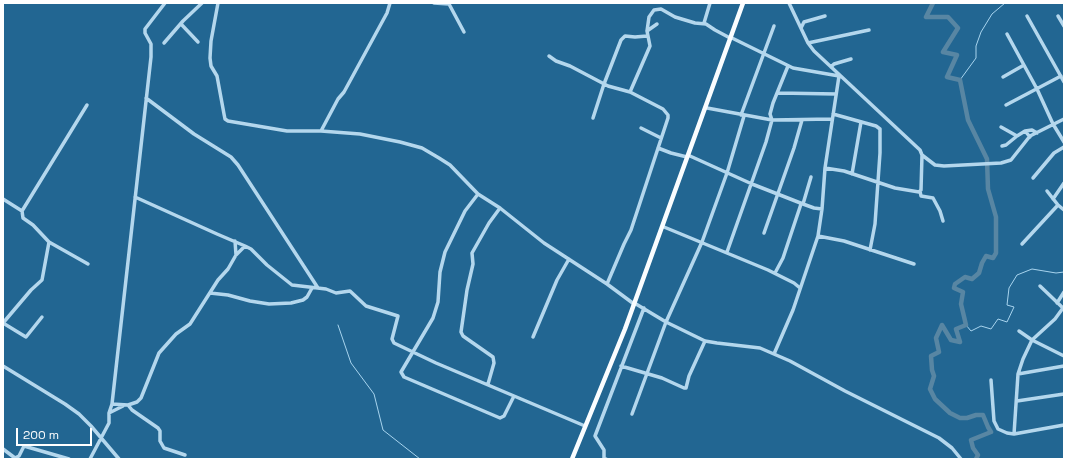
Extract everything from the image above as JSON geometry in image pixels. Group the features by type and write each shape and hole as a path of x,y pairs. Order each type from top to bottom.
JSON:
{"main road":[{"path":"573,459 635,304 744,3"},
{"path":"689,156 731,38"},
{"path":"573,459 635,304 668,215"}],"street":[{"path":"90,459 109,423 109,413 112,404 151,50 151,44 145,33 145,29 165,3"},
{"path":"164,43 202,3"},
{"path":"218,3 211,40 210,58 211,66 218,76 225,119 228,121 287,131 321,131 360,134 422,148 450,165 478,194 500,208 527,230 635,304 666,322 705,341 753,347 774,354 940,438 952,448 961,459"},
{"path":"321,131 338,99 347,87 387,13 390,3"},
{"path":"434,3 449,4 464,32"},
{"path":"704,23 710,3"},
{"path":"791,3 808,43 814,51 839,76 917,147 922,155 934,165 944,166 996,163 1011,160 1030,137 1064,119"},
{"path":"630,92 650,46 646,31 651,13 657,9 660,9 675,17 695,23 704,23 715,30 793,68 839,76"},
{"path":"801,28 804,22 825,16"},
{"path":"1027,16 1064,82"},
{"path":"1058,16 1064,26"},
{"path":"181,24 198,42"},
{"path":"646,31 657,24"},
{"path":"632,414 666,322 702,242 727,172 743,115 774,26"},
{"path":"808,43 869,30"},
{"path":"1007,34 1037,89 1053,124 1064,142"},
{"path":"593,118 621,40 625,36 647,36"},
{"path":"549,56 556,61 574,68 604,84 616,89 630,92 666,112 668,118 631,230 623,245 607,284"},
{"path":"831,67 834,64 851,59"},
{"path":"1003,77 1024,65"},
{"path":"727,252 752,184 772,120 770,114 788,66"},
{"path":"774,354 793,310 818,236 822,209 825,168 832,130 832,116 839,76"},
{"path":"1006,105 1061,76"},
{"path":"778,93 836,94"},
{"path":"146,98 194,134 231,157 238,165 318,288"},
{"path":"87,105 22,211 23,218 33,225 49,242 88,264"},
{"path":"707,108 772,120 802,120 832,116 876,126 880,129 881,134 876,224 870,250"},
{"path":"764,233 802,120"},
{"path":"852,174 860,122"},
{"path":"1001,127 1017,136"},
{"path":"641,128 661,138"},
{"path":"1002,146 1006,145 1025,131 1032,130 1037,133"},
{"path":"1025,131 1030,137"},
{"path":"1033,178 1054,153 1064,147"},
{"path":"658,148 671,154 689,156 802,204 822,209"},
{"path":"922,155 921,196 933,198 940,211 943,221"},
{"path":"825,168 852,174 878,183 907,190 920,191"},
{"path":"775,273 783,258 811,177"},
{"path":"1053,198 1064,183"},
{"path":"1047,192 1064,210"},
{"path":"478,194 466,211 445,252 440,272 438,302 430,324 402,368 401,372 404,377 500,418 504,416 514,396"},
{"path":"135,197 251,249 288,283 295,286 326,289 340,293 350,291 366,306 397,316 398,318 393,336 393,342 585,426"},
{"path":"3,199 22,211"},
{"path":"1022,244 1058,205"},
{"path":"488,384 494,364 493,357 463,336 461,332 467,290 473,264 472,253 489,223 500,208"},
{"path":"664,227 775,273 794,283 800,288"},
{"path":"818,236 844,241 914,264"},
{"path":"235,241 236,255"},
{"path":"42,317 26,336 3,323 31,290 42,280 49,242"},
{"path":"109,413 126,405 138,402 159,354 176,334 190,324 236,255 245,246"},
{"path":"533,337 556,280 568,259"},
{"path":"794,283 802,283"},
{"path":"1014,434 1018,374 1032,340 1055,319 1064,308 1040,286"},
{"path":"210,293 228,295 250,301 276,304 291,303 303,300 307,297 312,288"},
{"path":"1057,303 1064,292"},
{"path":"606,459 604,459 604,450 595,436 644,308"},
{"path":"1019,331 1032,340 1064,356"},
{"path":"621,366 662,378 686,388 690,373 705,341"},
{"path":"3,366 65,404 83,418 119,459"},
{"path":"1018,374 1064,366"},
{"path":"991,380 994,421 998,429 1014,434 1064,425"},
{"path":"1017,401 1064,394"},
{"path":"112,404 126,405 158,428 160,432 160,441 164,448 185,455"},
{"path":"3,449 15,458 19,456 24,446 69,459"}],"waterway":[{"path":"933,3 926,17 948,17 958,28 943,52 957,55 947,77 960,80 968,120 987,159 988,189 996,217 996,253 993,258 986,256 979,273 972,279 965,277 955,284 954,288 963,292 961,304 966,325 956,329 960,342 951,340 942,325 936,338 939,352 931,356 934,376 930,389 935,399 950,413 960,418 983,415 991,432 971,440 973,448 978,455 976,459"},
{"path":"960,80 976,58 976,46 981,32 992,14 1005,3"},
{"path":"966,325 971,331 981,326 991,329 998,319 1007,322 1014,307 1007,305 1009,288 1017,275 1032,269 1056,273 1064,272"},
{"path":"338,325 351,363 374,394 383,430 420,459"}]}
